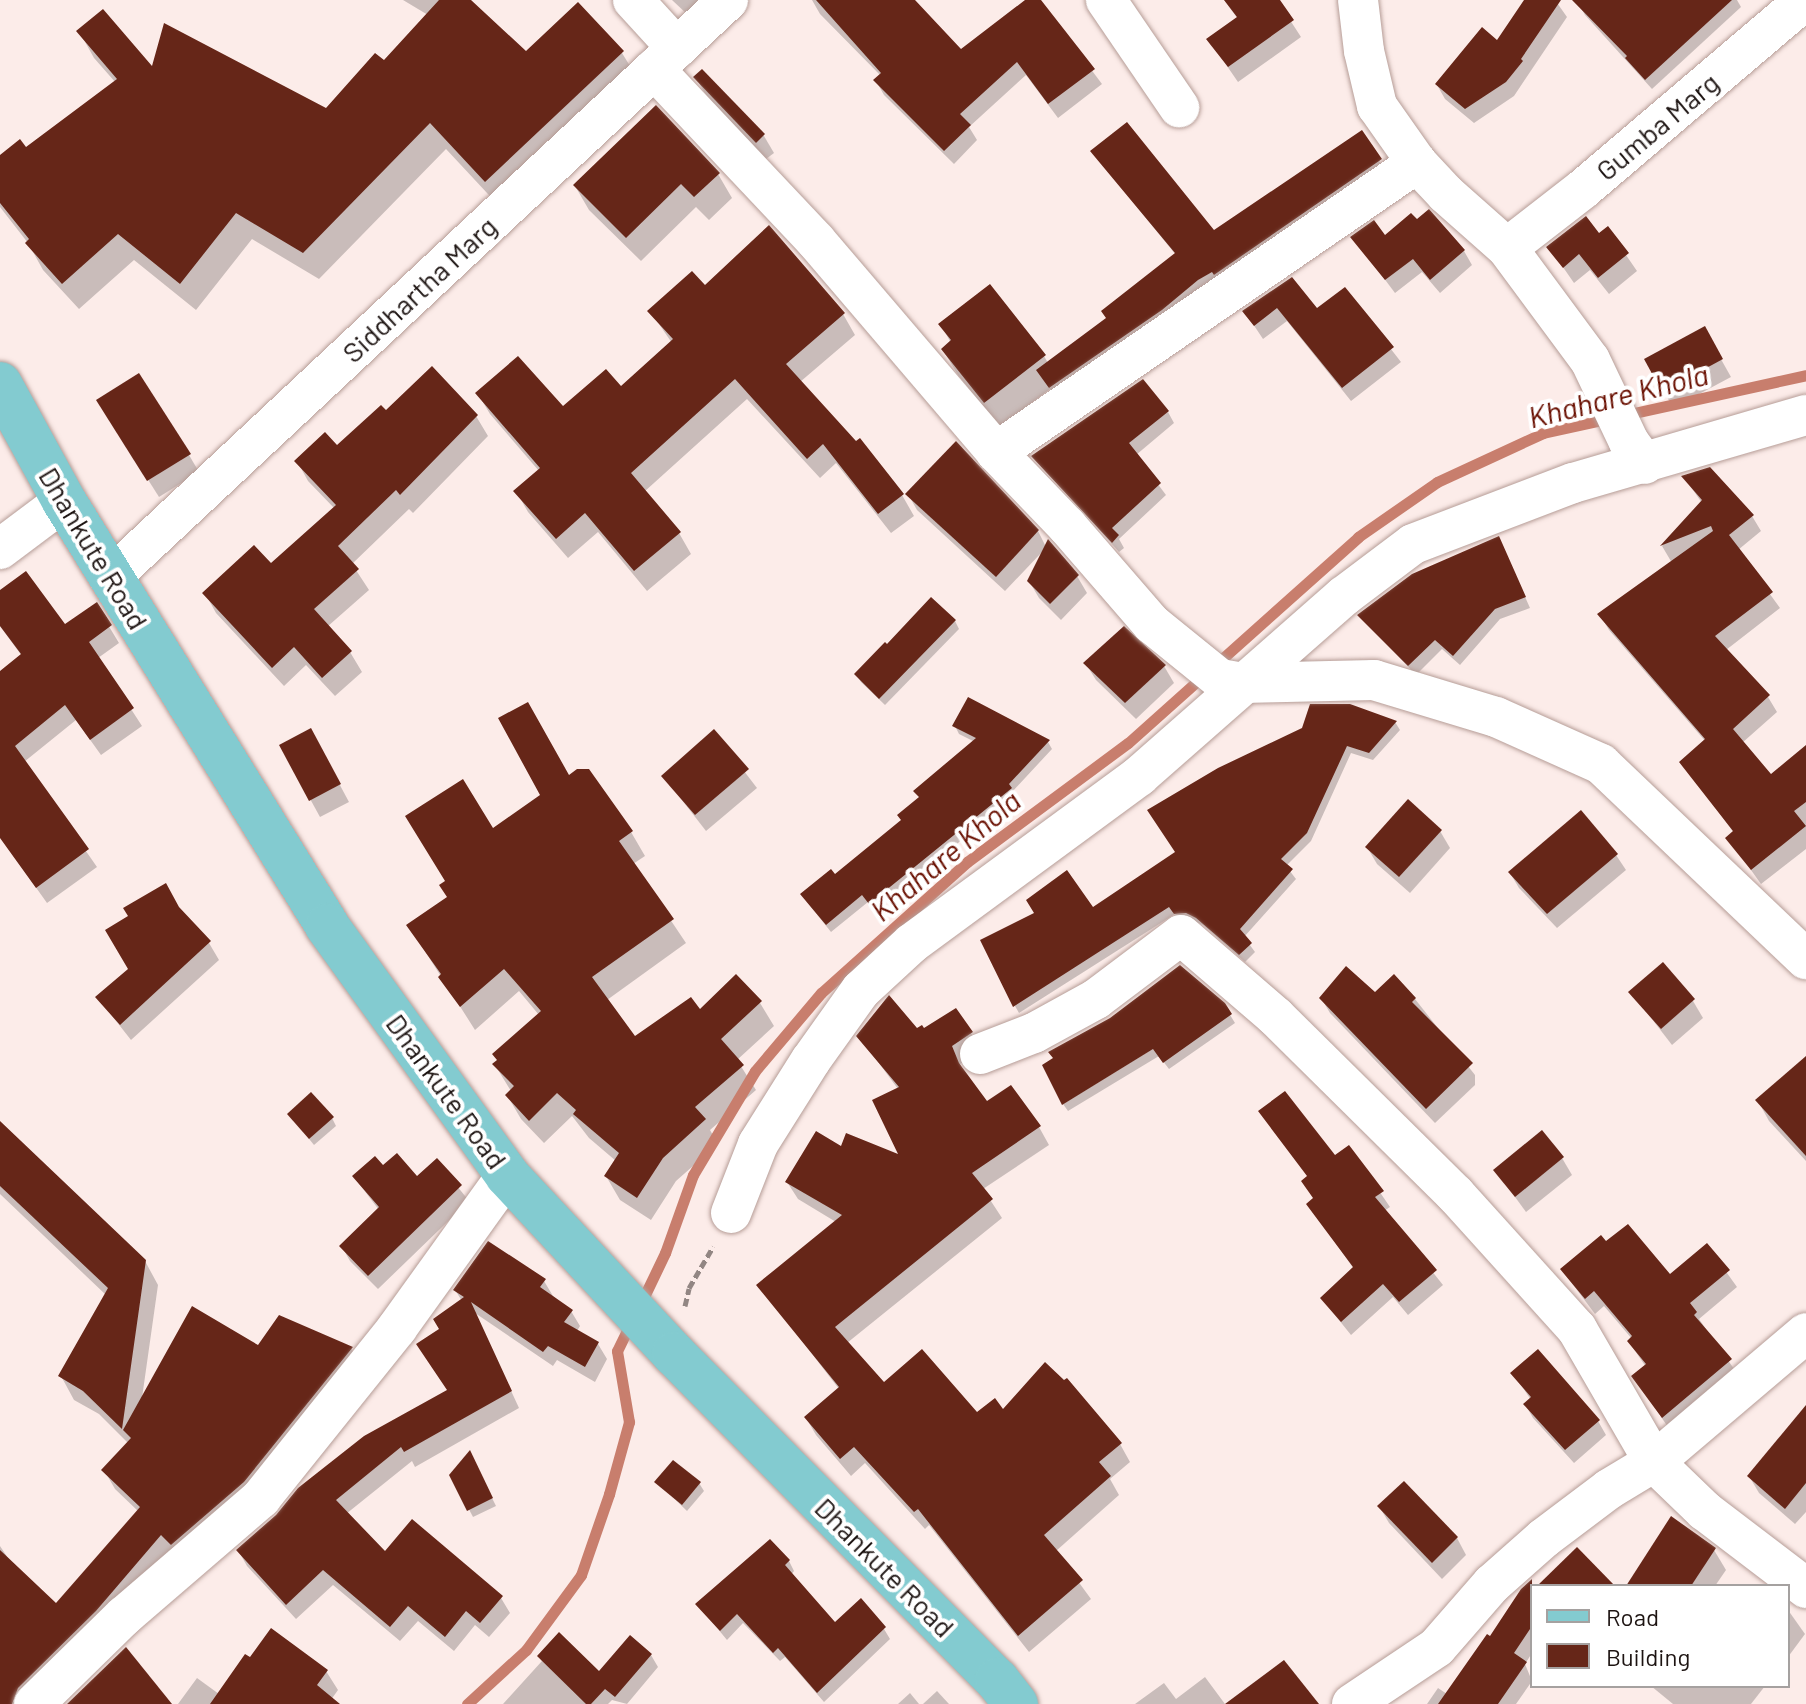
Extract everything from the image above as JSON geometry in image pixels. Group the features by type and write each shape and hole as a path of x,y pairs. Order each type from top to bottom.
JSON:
{"main road":[{"name":"Dhankute Road","path":"0,384 110,578 327,926 507,1175 666,1346 997,1680 1016,1704"}],"street":[{"path":"633,0 665,59 816,241 996,452 1067,526 1152,624 1219,673 1374,680 1496,717 1601,764 1806,959"},
{"name":"Siddhartha Marg","path":"110,578 728,0"},
{"path":"1106,0 1179,107"},
{"path":"1358,0 1364,51 1377,106 1417,163 1446,194 1507,248 1590,360 1637,453"},
{"name":"Gumba Marg","path":"1507,248 1583,189 1805,0"},
{"path":"996,452 1417,163"},
{"path":"731,1213 758,1144 811,1060 861,990 912,943 1139,776 1219,673 1413,544 1573,483 1637,453 1806,415"},
{"path":"0,549 64,501"},
{"path":"980,1054 1034,1033 1096,999 1181,935 1276,1017 1455,1194 1577,1329 1654,1462 1705,1511 1806,1588"},
{"path":"34,1704 124,1616 261,1498 397,1328 507,1175"},
{"path":"1352,1704 1437,1647 1492,1584 1544,1538 1609,1489 1654,1462 1806,1333"}],"path":[{"path":"666,1346 689,1288 731,1213"}],"building":[{"path":"439,0 471,0 526,51 578,2 624,51 485,182 430,123 303,253 236,213 180,284 118,234 62,284 25,243 29,239 0,203 0,155 20,139 26,147 117,79 76,31 103,9 152,66 164,23 326,108 375,53 384,60"},
{"path":"816,0 915,0 961,49 1025,0 1041,0 1095,69 1048,104 1017,62 960,114 971,125 944,151 873,80 881,73"},
{"path":"1224,0 1280,0 1294,20 1228,67 1206,39 1237,17"},
{"path":"1524,0 1561,0 1521,59 1523,61 1506,82 1465,109 1435,84 1482,27 1497,40"},
{"path":"1572,0 1732,0 1645,80 1625,58 1627,56"},
{"path":"702,69 765,134 756,143 693,77"},
{"path":"656,105 720,173 694,197 681,184 626,238 573,185"},
{"path":"1127,122 1214,230 1362,130 1382,159 1214,275 1212,272 1198,280 1162,310 1049,388 1036,370 1106,318 1101,311 1175,253 1090,151"},
{"path":"1429,209 1465,250 1430,280 1413,259 1385,280 1350,237 1374,220 1385,235 1411,213 1417,219"},
{"path":"1586,216 1599,233 1608,226 1629,253 1598,278 1579,254 1563,268 1546,247"},
{"path":"769,225 845,313 786,364 856,441 860,438 904,494 878,514 823,444 807,459 735,379 631,473 681,532 634,571 585,513 556,539 513,491 540,468 475,393 518,356 563,406 606,369 621,386 673,339 647,311 692,271 705,285"},
{"path":"1292,277 1317,308 1345,287 1394,347 1342,388 1277,308 1254,326 1242,311"},
{"path":"990,284 1046,355 984,403 941,349 951,340 938,324"},
{"path":"1705,326 1723,359 1662,392 1644,359"},
{"path":"432,366 478,415 400,495 396,490 338,546 359,569 314,609 352,651 322,678 294,647 272,668 202,593 254,545 271,563 336,505 294,461 325,432 337,445 381,405 386,410"},
{"path":"139,373 191,454 147,481 96,400"},
{"path":"1143,379 1169,411 1129,443 1161,483 1112,528 1119,535 1112,543 1031,456"},
{"path":"956,441 1039,530 996,577 905,494"},
{"path":"1710,467 1754,515 1729,535 1773,592 1715,636 1770,695 1733,729 1771,774 1806,745 1806,802 1794,811 1806,826 1751,870 1725,838 1733,831 1679,762 1705,739 1597,614 1713,531 1711,526 1660,546 1702,500 1681,476"},
{"path":"1499,536 1526,597 1495,609 1453,656 1435,640 1408,666 1357,615 1412,574"},
{"path":"1048,539 1079,575 1050,604 1027,581"},
{"path":"26,571 65,624 97,602 112,625 89,642 134,708 90,740 65,705 15,746 89,849 36,888 0,838 0,671 21,654 0,626 0,590"},
{"path":"931,597 956,620 879,699 854,674"},
{"path":"1124,626 1166,665 1125,703 1083,663"},
{"path":"968,697 1050,740 1009,784 1012,788 869,904 862,895 826,925 800,894 831,869 835,874 901,820 897,815 919,797 913,791 976,738 952,726"},
{"path":"528,702 569,775 577,769 589,769 633,831 619,841 674,919 592,977 635,1036 691,997 700,1009 736,974 762,1001 721,1039 744,1065 695,1107 706,1119 663,1158 637,1198 604,1176 619,1153 573,1114 576,1110 557,1093 529,1121 505,1095 514,1086 492,1064 497,1060 492,1054 541,1011 504,969 460,1007 406,925 447,897 439,885 445,881 405,816 463,779 493,828 540,795 498,718"},
{"path":"1310,704 1350,704 1397,721 1369,753 1347,746 1307,833 1281,859 1293,869 1240,929 1252,943 1239,955 1196,918 1186,913 1174,914 1169,907 1013,1007 980,940 1034,913 1026,900 1067,870 1093,907 1175,852 1147,810 1218,768 1302,728"},
{"path":"311,728 341,784 309,801 279,745"},
{"path":"714,729 749,769 695,815 661,776"},
{"path":"1408,799 1442,830 1399,877 1365,847"},
{"path":"1581,810 1618,854 1547,914 1508,872"},
{"path":"166,883 179,907 211,941 120,1025 95,997 128,969 105,930 128,916 123,908"},
{"path":"1663,962 1695,999 1661,1029 1628,992"},
{"path":"1180,965 1225,1003 1232,1014 1163,1063 1153,1049 1062,1105 1042,1065 1053,1058 1048,1052 1110,1018"},
{"path":"1346,966 1375,992 1394,974 1416,998 1412,1002 1473,1063 1426,1109 1319,998"},
{"path":"889,995 917,1028 922,1025 924,1028 956,1008 973,1032 952,1046 959,1063 987,1101 1011,1085 1041,1126 972,1173 993,1199 835,1327 884,1382 922,1349 977,1412 995,1398 1003,1409 1045,1362 1064,1380 1067,1378 1122,1443 1099,1462 1111,1476 1044,1535 1083,1580 1018,1636 918,1509 914,1512 854,1447 840,1459 804,1417 839,1387 756,1285 842,1215 785,1182 816,1131 841,1146 846,1133 898,1154 872,1100 899,1087 856,1036"},
{"path":"1806,1056 1806,1156 1755,1100"},
{"path":"1285,1091 1335,1155 1349,1145 1384,1191 1375,1197 1437,1270 1399,1302 1383,1284 1341,1322 1320,1298 1353,1267 1306,1204 1313,1198 1301,1181 1307,1176 1258,1111"},
{"path":"311,1092 334,1117 309,1139 287,1114"},
{"path":"0,1121 146,1260 122,1429 83,1391 58,1376 108,1288 0,1186"},
{"path":"1542,1130 1564,1157 1515,1197 1493,1170"},
{"path":"397,1153 417,1176 437,1158 462,1185 368,1276 339,1246 379,1207 352,1176 375,1156 383,1165"},
{"path":"1628,1224 1670,1274 1707,1243 1730,1270 1690,1303 1697,1312 1694,1315 1732,1359 1662,1418 1631,1376 1646,1364 1627,1341 1632,1336 1594,1291 1585,1299 1560,1269 1601,1235 1606,1241"},
{"path":"488,1241 546,1279 540,1287 573,1310 564,1322 599,1342 585,1367 548,1346 543,1352 471,1302 512,1391 404,1452 401,1447 336,1500 385,1551 412,1519 503,1596 480,1623 466,1611 445,1637 408,1606 390,1627 323,1570 286,1605 236,1550 276,1515 298,1488 364,1436 447,1390 416,1344 439,1329 433,1319 464,1297 453,1290"},
{"path":"192,1306 258,1345 279,1315 353,1347 244,1482 171,1545 161,1535 96,1611 18,1688 12,1704 0,1704 0,1550 56,1603 140,1507 101,1470 131,1438 123,1430"},
{"path":"1538,1349 1600,1420 1565,1450 1523,1404 1531,1397 1510,1373"},
{"path":"1806,1405 1806,1483 1785,1509 1747,1476"},
{"path":"470,1450 493,1498 467,1511 449,1475"},
{"path":"673,1460 701,1482 682,1505 654,1482"},
{"path":"1404,1481 1458,1537 1432,1563 1377,1506"},
{"path":"1671,1516 1716,1548 1692,1584 1627,1584"},
{"path":"770,1539 790,1560 785,1565 835,1622 861,1598 886,1627 817,1693 778,1648 773,1653 737,1614 720,1631 695,1604"},
{"path":"1577,1547 1613,1584 1539,1584"},
{"path":"1532,1579 1530,1629 1514,1653 1527,1662 1498,1704 1438,1704 1487,1634 1490,1636 1521,1589"},
{"path":"271,1628 328,1670 317,1685 340,1704 210,1704 245,1654 250,1657"},
{"path":"559,1632 599,1671 630,1635 652,1654 615,1697 605,1689 591,1704 586,1704 537,1656"},
{"path":"126,1647 172,1704 67,1704"},
{"path":"1284,1660 1319,1704 1225,1704"}],"waterway":[{"name":"Khahare Khola","path":"640,1305 665,1253 693,1175 755,1071 821,993 967,862 1128,743 1358,537 1437,482 1543,433 1806,375"},
{"name":"Khahare Khola","path":"467,1704 526,1650 581,1575 609,1494 629,1422 617,1351 632,1320"}]}
